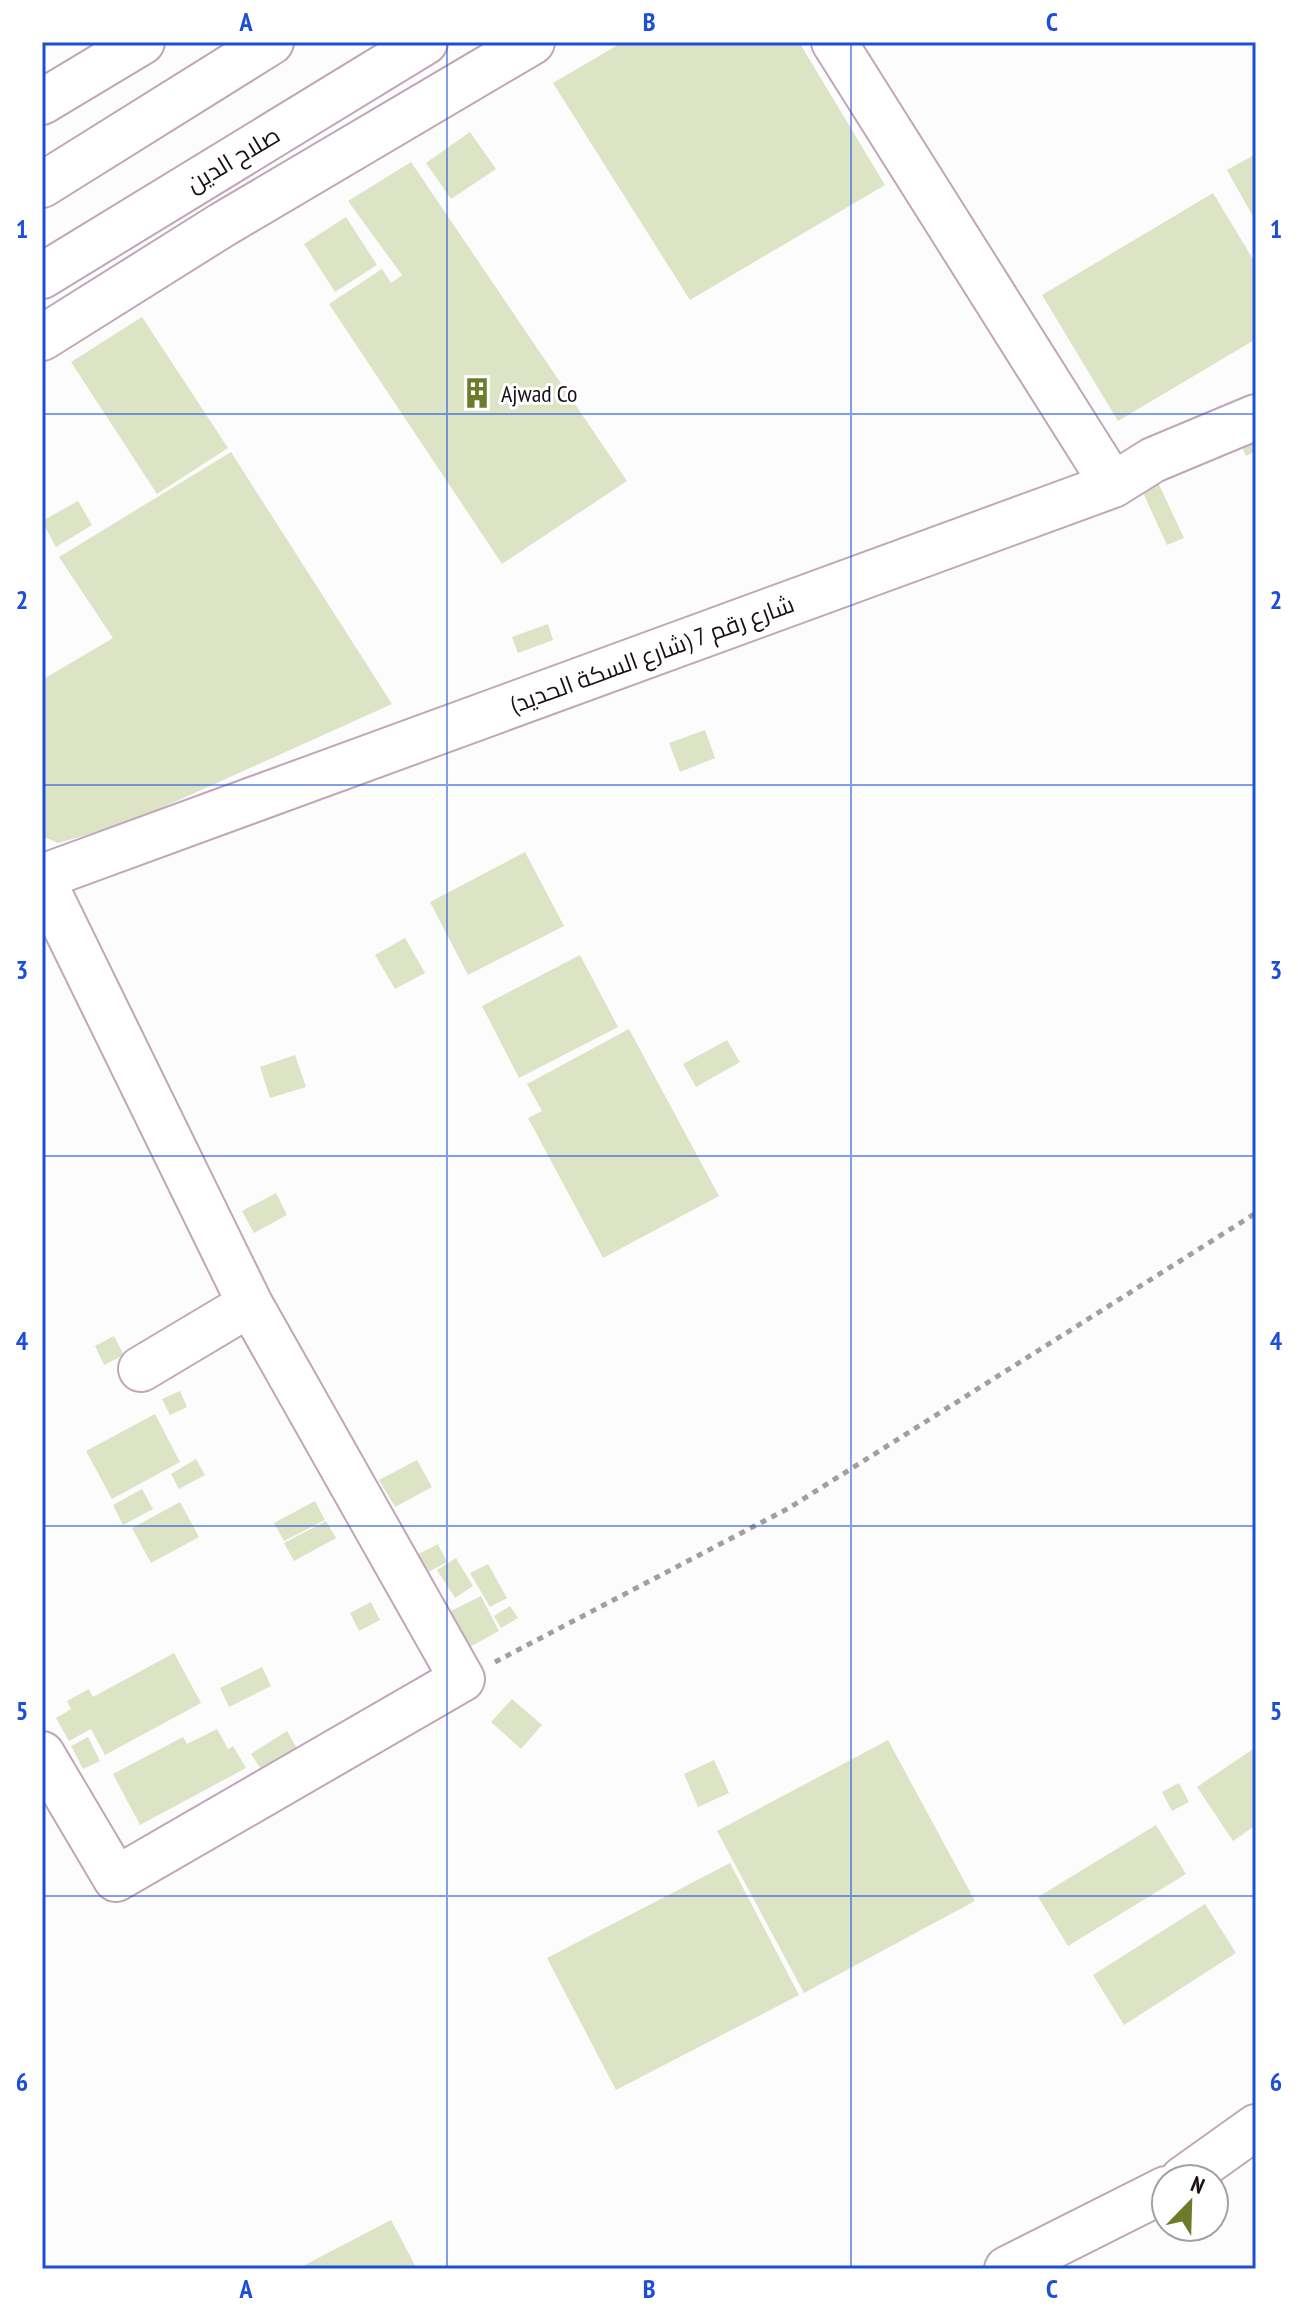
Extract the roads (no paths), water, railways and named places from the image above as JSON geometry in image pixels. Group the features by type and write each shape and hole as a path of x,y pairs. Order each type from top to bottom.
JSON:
{"main road":[{"path":"42,102 142,42"},
{"path":"42,185 271,42"},
{"name":"صلاح الدين","path":"42,276 425,42"},
{"path":"42,338 222,225 532,42"},
{"path":"834,42 1113,485"},
{"name":"شارع رقم 7 (شارع السكة الحديد)","path":"42,878 1113,485 1153,460 1256,417"},
{"path":"42,878 250,1304 462,1679 116,1879 42,1754"},
{"path":"141,1369 250,1304"},
{"path":"1205,2163 1256,2127"},
{"path":"1007,2269 1150,2197"}],"place":[{"name":"Ajwad Co","path":"477,393"}]}
